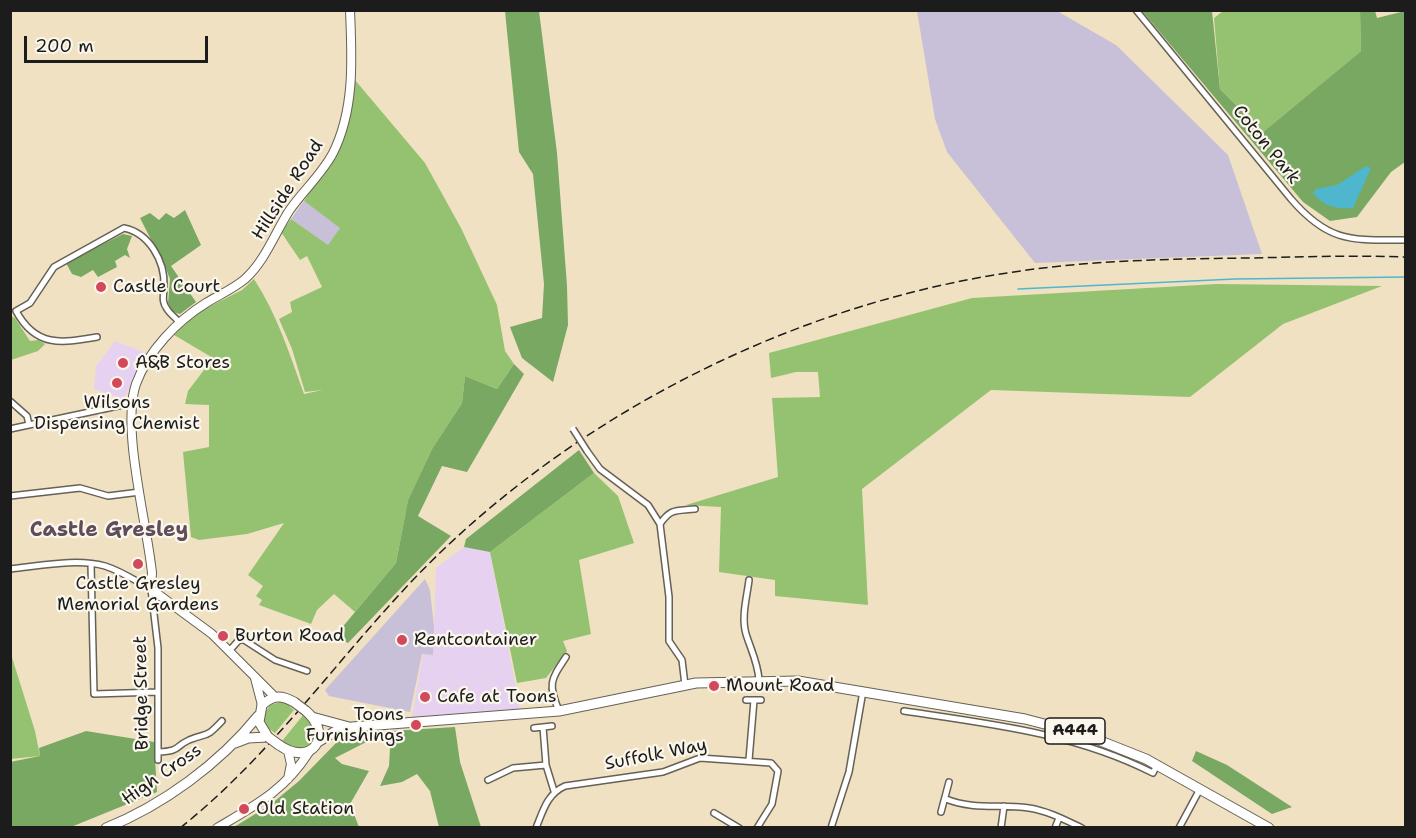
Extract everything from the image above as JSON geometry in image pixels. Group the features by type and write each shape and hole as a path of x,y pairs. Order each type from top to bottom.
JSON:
{"highway":[{"name":"A444","path":"309,752 318,742 334,732 352,727 559,711 685,684 759,680 798,681 994,713 1083,734 1124,749 1157,765 1269,828"},
{"name":"A444","path":"275,697 285,697 309,714 352,727"},
{"path":"275,697 262,705 258,716 260,727 288,751 301,754 309,752"},
{"path":"309,714 319,733 318,742"},
{"name":"High Cross","path":"106,828 131,818 174,791 233,744 258,716"},
{"name":"High Cross","path":"233,744 248,738 268,736"}],"street":[{"name":"Hillside Road","path":"132,403 146,362 190,314 246,278 262,258 288,213 333,154 345,115 352,74 350,10"},
{"name":"Coton Park","path":"1136,10 1291,199 1317,226 1348,237 1406,240"},
{"path":"97,337 59,343 28,329 13,311 30,303 54,267 124,228 136,230 148,241 158,257 163,276 162,297 166,309 180,323"},
{"path":"10,401 27,416 29,425"},
{"path":"10,429 132,403 140,492 152,568 152,589"},
{"path":"573,429 600,469 648,505 660,524 669,597 669,641 682,660 685,684"},
{"path":"10,496 80,488 105,496 140,492"},
{"path":"660,524 665,514 670,511 695,509"},
{"path":"91,564 94,694 158,692"},
{"path":"10,569 91,564 114,570 152,589 182,610 230,650 275,697"},
{"path":"749,580 744,619 746,633 757,661 759,680"},
{"name":"Bridge Street","path":"152,589 158,648 158,760"},
{"path":"230,650 244,640 275,660 307,671"},
{"path":"559,711 550,690 552,678 566,657"},
{"path":"254,676 262,705"},
{"path":"831,828 849,772 863,691"},
{"path":"746,700 762,700"},
{"path":"749,760 754,700"},
{"path":"904,711 992,724 1072,740 1111,753 1153,773 1157,765"},
{"path":"992,724 994,713"},
{"path":"158,752 177,750 189,740 208,736 222,721"},
{"path":"534,728 552,726"},
{"path":"536,828 554,791 546,765 543,727"},
{"path":"288,751 291,764 288,781"},
{"path":"217,828 267,798 288,781 309,752"},
{"name":"Suffolk Way","path":"554,791 578,782 615,780 663,772 700,758 749,760 771,764 778,771 772,804 757,828"},
{"path":"488,780 513,768 546,765"},
{"path":"940,812 946,799 949,782"},
{"path":"1179,828 1200,789"},
{"path":"946,799 969,807 1004,806 1046,811 1082,828"},
{"path":"1000,828 1004,806"},
{"path":"714,813 739,828"},
{"path":"1055,828 1059,818"}],"shaded area":[{"path":"917,11 1057,11 1116,45 1228,155 1262,254 1035,263 947,152 935,119"},
{"path":"304,201 341,228 328,246 291,219"},
{"path":"115,341 150,354 123,399 94,389 96,366"},
{"path":"464,547 490,552 520,709 412,717 423,654 433,655 436,568"},
{"name":"Rentcontainer","path":"425,579 430,590 434,627 433,655 422,654 410,712 329,696 325,690"}],"green space":[{"path":"505,11 539,11 557,153 567,286 568,325 553,382 522,358 510,327 542,318 544,284 533,174 519,152"},
{"path":"1142,11 1212,11 1220,89 1263,132 1361,51 1360,11 1375,11 1377,18 1405,11 1405,162 1391,172 1357,217 1330,221 1303,202"},
{"path":"1223,11 1360,11 1361,51 1263,132 1220,89 1214,18"},
{"path":"355,80 425,163 461,228 497,305 505,351 514,364 497,389 465,376 462,403 432,449 408,500 396,563 355,612 334,594 317,610 311,624 259,605 262,600 256,596 263,586 248,575 284,523 247,534 199,540 191,537 183,452 209,447 209,405 185,404 188,391 213,358 174,335 193,315 242,290 254,279 276,320 304,394 322,390 305,392 292,349 279,319 292,312 290,302 322,287 307,256 300,260 281,232 291,219 328,245 340,228 304,201 332,158 345,131"},
{"path":"185,210 201,245 171,266 196,302 180,314 173,312 168,303 170,279 140,218 150,213 159,220 166,213 174,218"},
{"path":"123,234 132,236 127,249 130,258 125,255 115,261 117,267 98,277 93,270 81,277 72,274 66,263"},
{"path":"1217,284 1382,286 1283,324 1190,397 991,390 862,489 868,605 775,596 775,580 719,572 721,507 686,505 778,477 772,398 820,397 818,372 796,372 771,378 769,353 972,298"},
{"path":"11,316 15,318 30,341 39,340 45,344 38,351 11,360"},
{"path":"514,364 524,374 467,472 442,466 418,516 451,536 348,643 335,636 396,563 408,500 432,449 462,403 465,376 497,389"},
{"path":"579,450 594,473 490,552 464,547 466,539"},
{"path":"594,473 618,496 634,543 579,560 591,634 563,641 567,651 546,678 517,683 490,552"},
{"path":"10,651 35,731 40,756 11,759"},
{"path":"284,701 292,705 290,707 294,710 275,733 266,727 263,716 270,705"},
{"path":"304,714 309,718 316,736 313,745 303,751 289,747 282,741"},
{"path":"455,727 460,762 481,827 439,827 430,791 417,774 402,782 380,786 389,766 391,731"},
{"path":"86,731 154,742 157,792 71,827 11,827 10,762 40,756 39,748"},
{"path":"382,734 335,758 342,764 369,771 350,804 359,827 234,827 270,805 299,781 336,743 352,735"},
{"path":"1196,751 1227,765 1292,807 1272,814 1192,761"}],"water":[{"path":"1366,166 1371,168 1353,208 1331,206 1313,193 1316,189 1337,185"}],"waterway":[{"path":"1018,289 1235,279 1406,277"}],"railway":[{"path":"180,828 217,797 251,763 411,582 445,548 505,496 569,448 637,405 708,367 782,334 858,307 936,287 1014,272 1072,265 1160,260 1327,256 1406,257"}],"place":[{"name":"Castle Court","path":"101,287"},
{"name":"A&B Stores","path":"123,363"},
{"name":"Wilsons Dispensing Chemist","path":"117,383"},
{"name":"Castle Gresley Memorial Gardens","path":"138,564"},
{"name":"Burton Road","path":"223,636"},
{"name":"Rentcontainer","path":"402,640"},
{"name":"Mount Road","path":"714,686"},
{"name":"Cafe at Toons","path":"425,697"},
{"name":"Toons Furnishings","path":"416,725"},
{"name":"Old Station","path":"244,809"}],"district":[{"name":"Castle Gresley","path":"109,531"}]}
